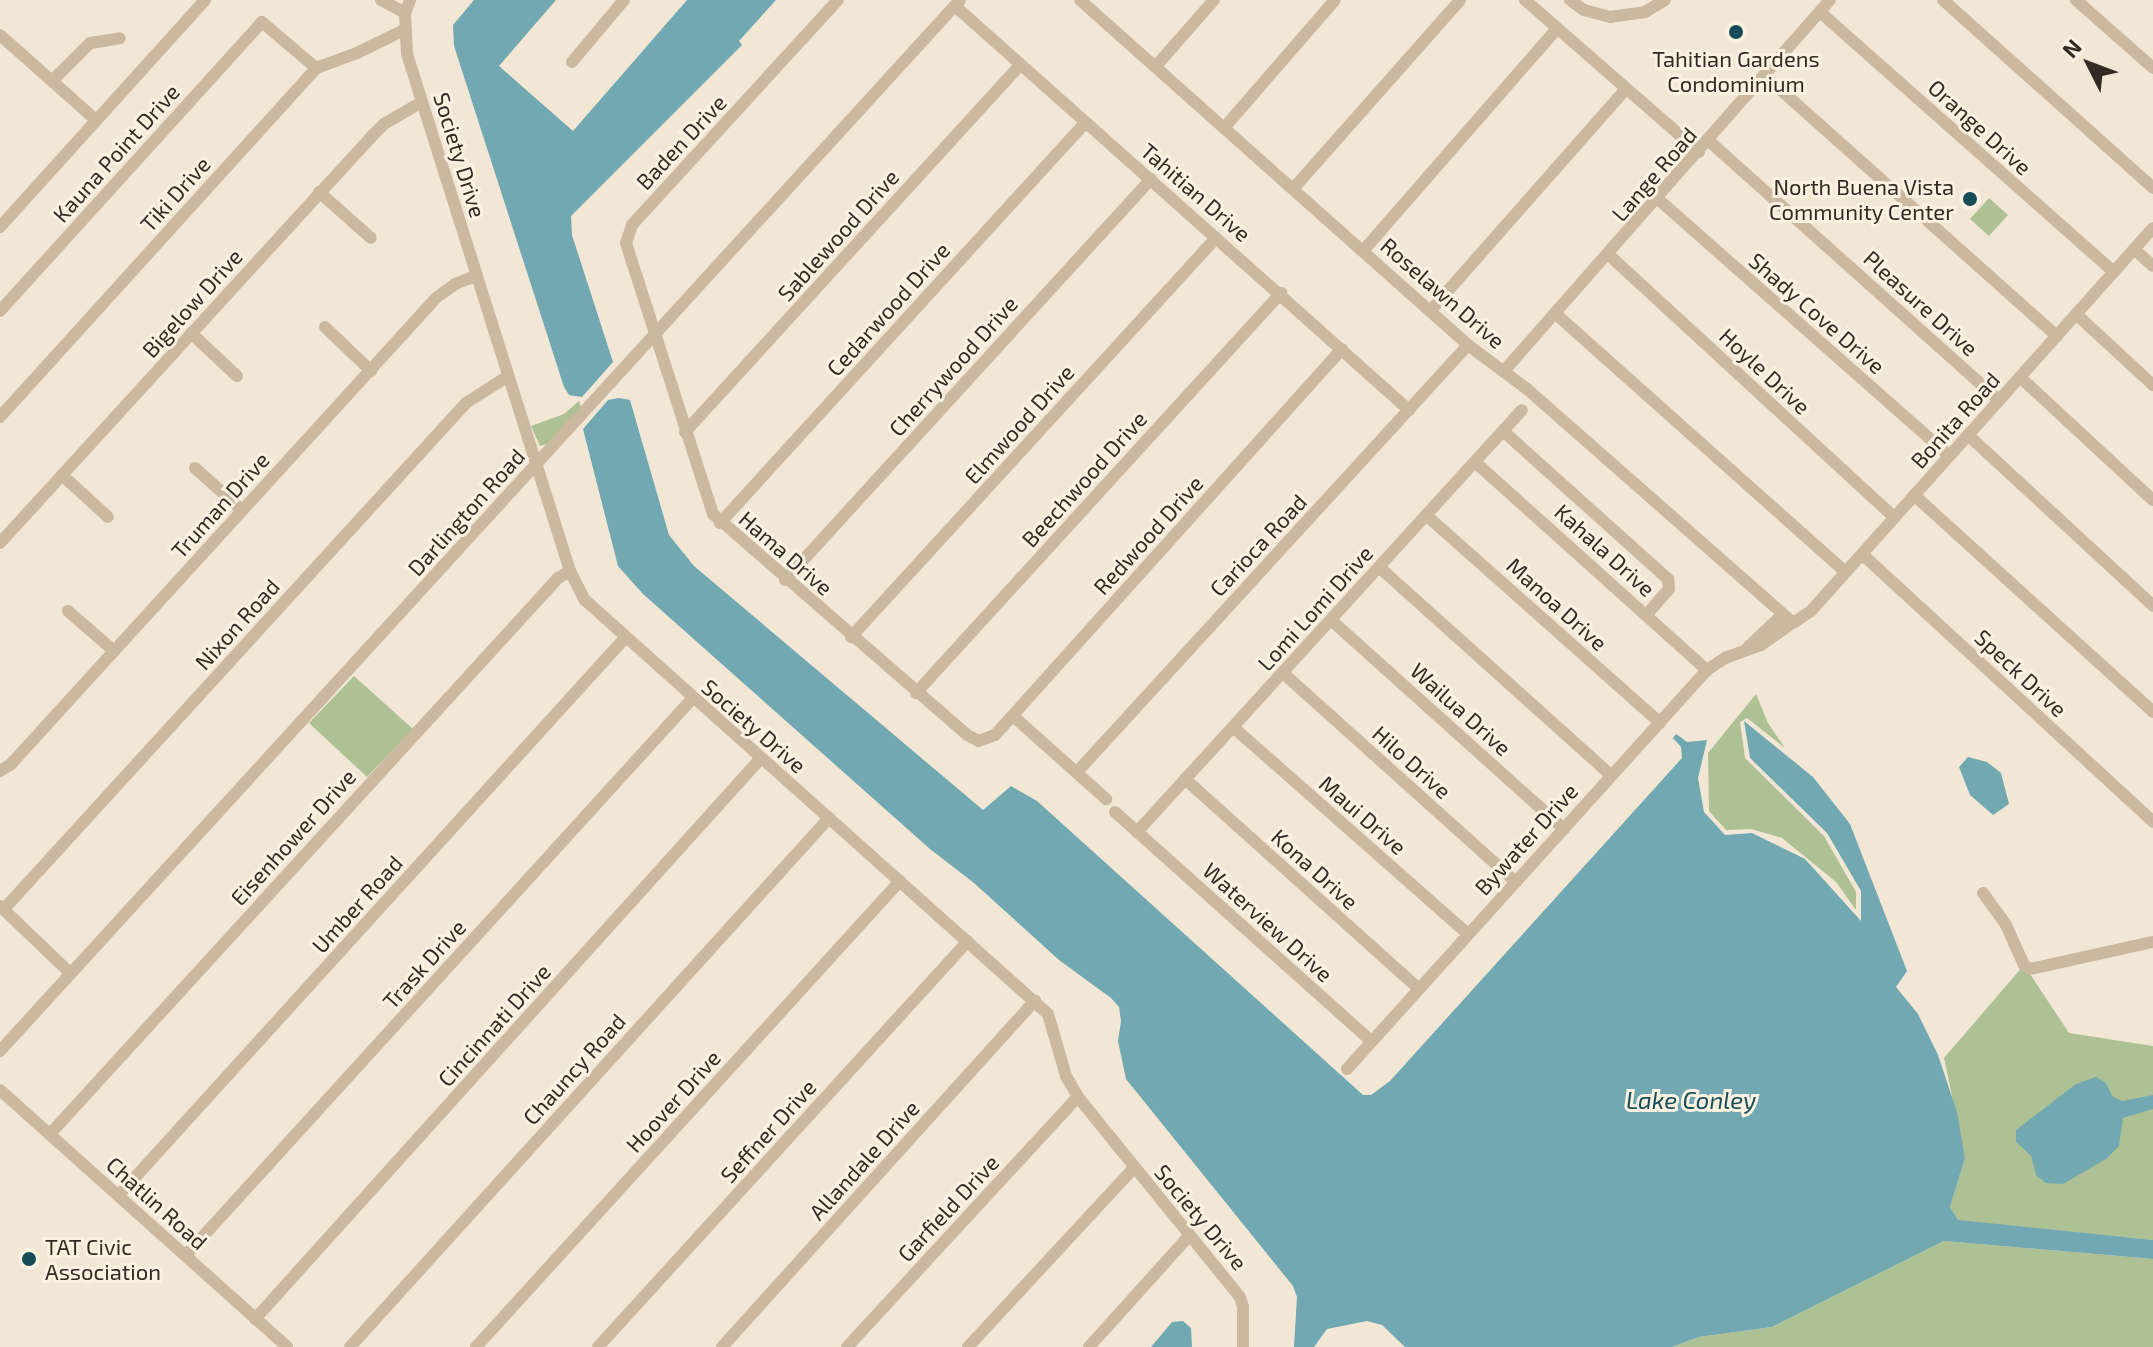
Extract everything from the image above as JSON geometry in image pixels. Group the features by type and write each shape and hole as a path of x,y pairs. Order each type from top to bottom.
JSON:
{"street":[{"path":"0,227 205,0"},
{"path":"381,0 405,13"},
{"name":"Society Drive","path":"410,0 404,30 407,54 570,571 585,600 624,639 1035,1001 1053,1023 1066,1076 1078,1097 1240,1297 1243,1347"},
{"path":"572,62 624,0"},
{"name":"Baden Drive","path":"653,335 626,243 629,229 838,0"},
{"path":"1156,66 1214,0"},
{"path":"1224,128 1335,0"},
{"path":"1293,189 1460,0"},
{"path":"1525,0 1699,152"},
{"path":"1570,0 1584,10 1610,17 1645,12 1665,0"},
{"name":"Lange Road","path":"1504,371 1557,315 1830,0"},
{"path":"1943,0 2153,188"},
{"path":"2076,0 2153,68"},
{"name":"Roselawn Drive","path":"1086,2 1468,345 1504,371 1782,615"},
{"name":"Darlington Road","path":"0,1051 957,3"},
{"name":"Tahitian Drive","path":"957,3 1020,65 1281,293 1409,410"},
{"name":"Orange Drive","path":"1820,12 2114,272"},
{"name":"Kauna Point Drive","path":"0,311 262,22 316,68"},
{"path":"1363,251 1557,29"},
{"name":"Tiki Drive","path":"0,417 316,68 357,53 404,30"},
{"path":"0,35 95,119"},
{"path":"53,80 90,43 120,38"},
{"name":"Sablewood Drive","path":"685,432 1020,65"},
{"path":"1765,76 2057,336"},
{"path":"1431,310 1626,89"},
{"name":"Bigelow Drive","path":"0,543 384,124 422,102"},
{"name":"Cedarwood Drive","path":"720,523 1085,123"},
{"name":"Pleasure Drive","path":"1709,141 1999,400"},
{"name":"Cherrywood Drive","path":"785,580 1151,179"},
{"path":"319,192 371,238"},
{"name":"Shady Cove Drive","path":"1658,199 1949,456"},
{"name":"Bonita Road","path":"1793,623 1811,611 2153,228"},
{"name":"Elmwood Drive","path":"851,637 1216,238"},
{"path":"2134,249 2153,266"},
{"name":"Hoyle Drive","path":"1609,255 1894,517"},
{"name":"Truman Drive","path":"0,771 11,764 446,289 476,276"},
{"name":"Beechwood Drive","path":"916,693 1281,293"},
{"path":"2076,314 2153,385"},
{"path":"1557,315 1845,572"},
{"path":"325,327 371,371"},
{"path":"191,333 237,376"},
{"name":"Hama Drive","path":"653,335 707,504 720,523 916,693 967,735 979,741"},
{"name":"Carioca Road","path":"1077,772 1468,345"},
{"name":"Redwood Drive","path":"979,741 995,735 1013,716 1342,349"},
{"name":"Nixon Road","path":"2,907 466,403 488,386 508,376"},
{"path":"2020,377 2153,500"},
{"name":"Lomi Lomi Drive","path":"1137,832 1522,410"},
{"path":"1503,431 1668,579 1669,589 1647,614"},
{"path":"1968,435 2153,606"},
{"name":"Kahala Drive","path":"1475,462 1707,670"},
{"path":"195,468 242,510"},
{"path":"62,475 108,517"},
{"path":"1914,495 2153,712"},
{"name":"Manoa Drive","path":"1426,515 1660,723"},
{"name":"Speck Drive","path":"1862,554 2153,822"},
{"path":"1379,567 1611,775"},
{"name":"Eisenhower Drive","path":"50,1134 558,578 570,571"},
{"path":"68,611 114,651"},
{"path":"1782,615 1793,623"},
{"name":"Bywater Drive","path":"1745,650 1782,615"},
{"name":"Wailua Drive","path":"1331,620 1564,829"},
{"name":"Bywater Drive","path":"1347,1069 1707,670 1781,634 1793,623"},
{"name":"Umber Road","path":"119,1195 624,639"},
{"name":"Hilo Drive","path":"1283,673 1516,882"},
{"name":"Trask Drive","path":"186,1255 692,699"},
{"path":"1013,716 1106,799"},
{"name":"Maui Drive","path":"1233,727 1467,933"},
{"name":"Cincinnati Drive","path":"255,1319 761,758"},
{"name":"Kona Drive","path":"1185,779 1418,988"},
{"name":"Waterview Drive","path":"1115,812 1371,1041"},
{"name":"Chauncy Road","path":"350,1347 829,818"},
{"name":"Hoover Drive","path":"476,1347 900,881"},
{"path":"1983,893 2006,925 2024,965 2030,969 2153,942"},
{"path":"2,907 70,973"},
{"name":"Seffner Drive","path":"598,1347 968,941"},
{"name":"Allandale Drive","path":"722,1347 1035,1001"},
{"name":"Chatlin Road","path":"0,1090 287,1347"},
{"name":"Garfield Drive","path":"847,1347 1078,1097"},
{"path":"968,1347 1134,1168"},
{"path":"1089,1347 1189,1236"}],"green space":[{"path":"1989,198 2008,215 1989,236 1970,219"},
{"path":"579,401 581,407 548,444 540,446 531,426 564,414"},
{"path":"354,676 413,729 367,777 309,723"},
{"path":"1756,694 1768,723 1785,748 1747,718 1740,722 1745,758 1824,836 1856,892 1856,910 1836,882 1782,838 1751,829 1726,830 1709,811 1708,753"},
{"path":"2024,965 2069,1033 2153,1046 2153,1240 1958,1221 1950,1207 1965,1158 1944,1058"},
{"path":"1944,1241 2153,1259 2153,1347 1672,1347 1699,1337 1772,1327"}],"water":[{"path":"474,0 556,0 499,66 573,131 687,0 776,0 739,41 742,45 571,216 572,235 613,362 582,397 569,395 564,387 454,46 453,25"},
{"name":"Lake Conley","path":"608,400 630,400 669,535 694,566 983,810 1011,786 1037,801 1363,1095 1371,1095 1390,1081 1682,758 1681,747 1673,738 1676,734 1687,742 1707,740 1698,778 1704,812 1725,835 1752,833 1805,859 1861,921 1861,891 1827,833 1750,758 1744,721 1813,777 1850,824 1907,971 1896,987 1918,1014 1938,1055 1957,1112 1965,1158 1950,1207 1958,1220 2153,1240 2153,1259 1944,1241 1772,1327 1699,1337 1672,1347 1405,1347 1382,1325 1367,1321 1327,1329 1314,1347 1294,1347 1297,1297 1293,1286 1126,1079 1118,1041 1121,1021 1119,1007 1059,960 974,883 930,849 643,594 618,566 583,429"},
{"path":"1968,757 1987,762 2001,773 2009,804 1993,815 1970,795 1959,767"},
{"path":"2096,1077 2105,1082 2113,1097 2122,1101 2153,1095 2153,1109 2123,1118 2119,1146 2106,1159 2063,1184 2046,1183 2036,1175 2031,1156 2016,1142 2016,1130 2076,1084"},
{"path":"1183,1321 1191,1328 1192,1347 1151,1347 1172,1322"}],"place":[{"name":"Tahitian Gardens Condominium","path":"1736,32"},
{"name":"North Buena Vista Community Center","path":"1970,199"},
{"name":"TAT Civic Association","path":"29,1259"}]}
